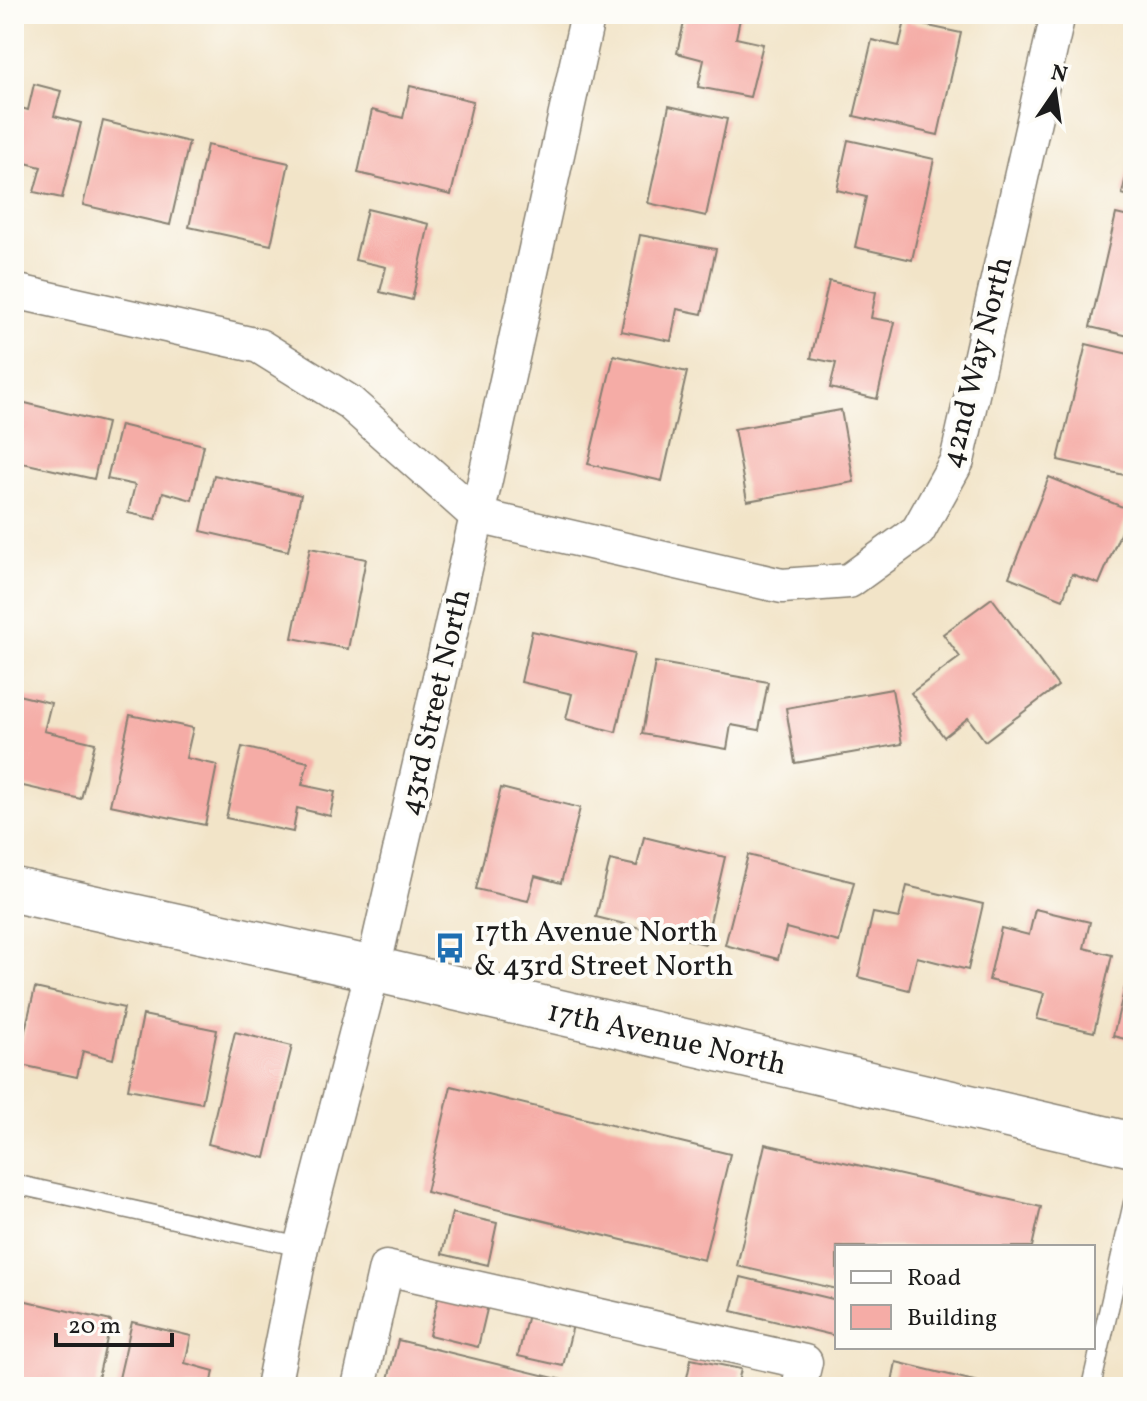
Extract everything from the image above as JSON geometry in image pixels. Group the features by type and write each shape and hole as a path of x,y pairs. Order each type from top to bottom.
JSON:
{"street":[{"name":"43rd Street North","path":"273,1387 301,1247 373,969 477,516 588,14"},
{"name":"42nd Way North","path":"477,516 782,586 849,581 918,531 957,461 1058,14"},
{"path":"14,291 259,346 349,402 477,516"},
{"name":"17th Avenue North","path":"14,890 373,969 1133,1145"},
{"path":"359,1387 386,1268 805,1362 799,1387"}],"lane":[{"path":"14,1184 301,1247"},
{"path":"1091,1387 1133,1203"}],"building":[{"path":"686,14 741,14 736,38 763,44 750,97 698,87 704,60 677,53"},
{"path":"905,21 961,33 938,135 854,116 872,40 899,46"},
{"path":"34,84 61,91 54,116 81,123 62,198 34,192 41,167 14,160 14,106 28,110"},
{"path":"410,86 473,101 451,195 358,173 372,110 403,118"},
{"path":"669,106 727,119 706,216 648,203"},
{"path":"103,121 189,142 170,225 83,205"},
{"path":"848,140 934,159 912,260 855,247 866,197 837,190"},
{"path":"207,145 289,163 271,245 189,227"},
{"path":"1133,150 1133,197 1122,194"},
{"path":"367,209 429,224 412,300 380,292 386,267 355,260"},
{"path":"1116,214 1133,218 1133,337 1090,327"},
{"path":"640,235 716,249 702,314 677,309 671,341 621,331"},
{"path":"829,281 876,292 871,318 895,322 877,399 830,388 836,363 811,358"},
{"path":"1086,344 1133,355 1133,378 1124,414 1133,416 1133,477 1058,460"},
{"path":"614,355 687,372 662,481 588,464"},
{"path":"17,401 107,423 94,479 14,461"},
{"path":"841,410 854,482 747,501 734,429"},
{"path":"120,425 204,445 192,500 163,492 156,519 128,513 135,485 107,479"},
{"path":"214,475 301,495 288,551 201,531"},
{"path":"1049,477 1130,510 1099,584 1072,574 1063,599 1009,577"},
{"path":"310,548 366,559 348,649 292,638"},
{"path":"992,598 1058,686 985,741 968,718 944,737 911,693 960,657 943,634"},
{"path":"532,631 634,654 616,732 566,719 572,694 521,682"},
{"path":"655,662 768,682 759,730 731,725 727,749 642,734"},
{"path":"892,689 902,744 795,763 786,708"},
{"path":"14,694 51,703 44,731 95,743 81,799 14,784"},
{"path":"130,715 193,728 186,758 217,765 205,825 110,805"},
{"path":"242,747 308,762 302,785 335,792 330,816 297,808 293,832 226,818"},
{"path":"501,788 580,808 561,883 535,876 528,901 476,889"},
{"path":"644,837 725,857 705,944 596,917 610,860 637,866"},
{"path":"748,855 854,882 839,942 786,928 778,959 725,945"},
{"path":"907,886 983,904 968,970 917,957 909,990 858,977 873,913 899,918"},
{"path":"1035,909 1090,922 1084,948 1112,955 1094,1032 1037,1019 1044,993 989,980 1001,928 1029,935"},
{"path":"1133,958 1133,1041 1113,1036"},
{"path":"35,988 124,1008 113,1059 83,1051 77,1077 17,1064"},
{"path":"143,1015 217,1030 202,1103 128,1089"},
{"path":"235,1032 292,1046 265,1158 208,1144"},
{"path":"451,1086 730,1154 704,1260 426,1192"},
{"path":"765,1144 1041,1207 1032,1245 835,1245 835,1289 737,1266"},
{"path":"452,1213 497,1223 488,1265 442,1254"},
{"path":"741,1277 835,1300 835,1336 732,1311"},
{"path":"439,1294 488,1305 478,1347 429,1335"},
{"path":"18,1299 111,1321 96,1387 46,1387 14,1380 14,1315"},
{"path":"528,1314 573,1325 563,1366 518,1356"},
{"path":"132,1322 191,1336 185,1363 214,1371 211,1387 117,1387"},
{"path":"398,1340 587,1386 587,1387 386,1387"},
{"path":"691,1359 741,1369 737,1387 685,1387"},
{"path":"896,1362 995,1386 891,1387"}],"place":[{"name":"17th Avenue North & 43rd Street North","path":"450,948"}]}
